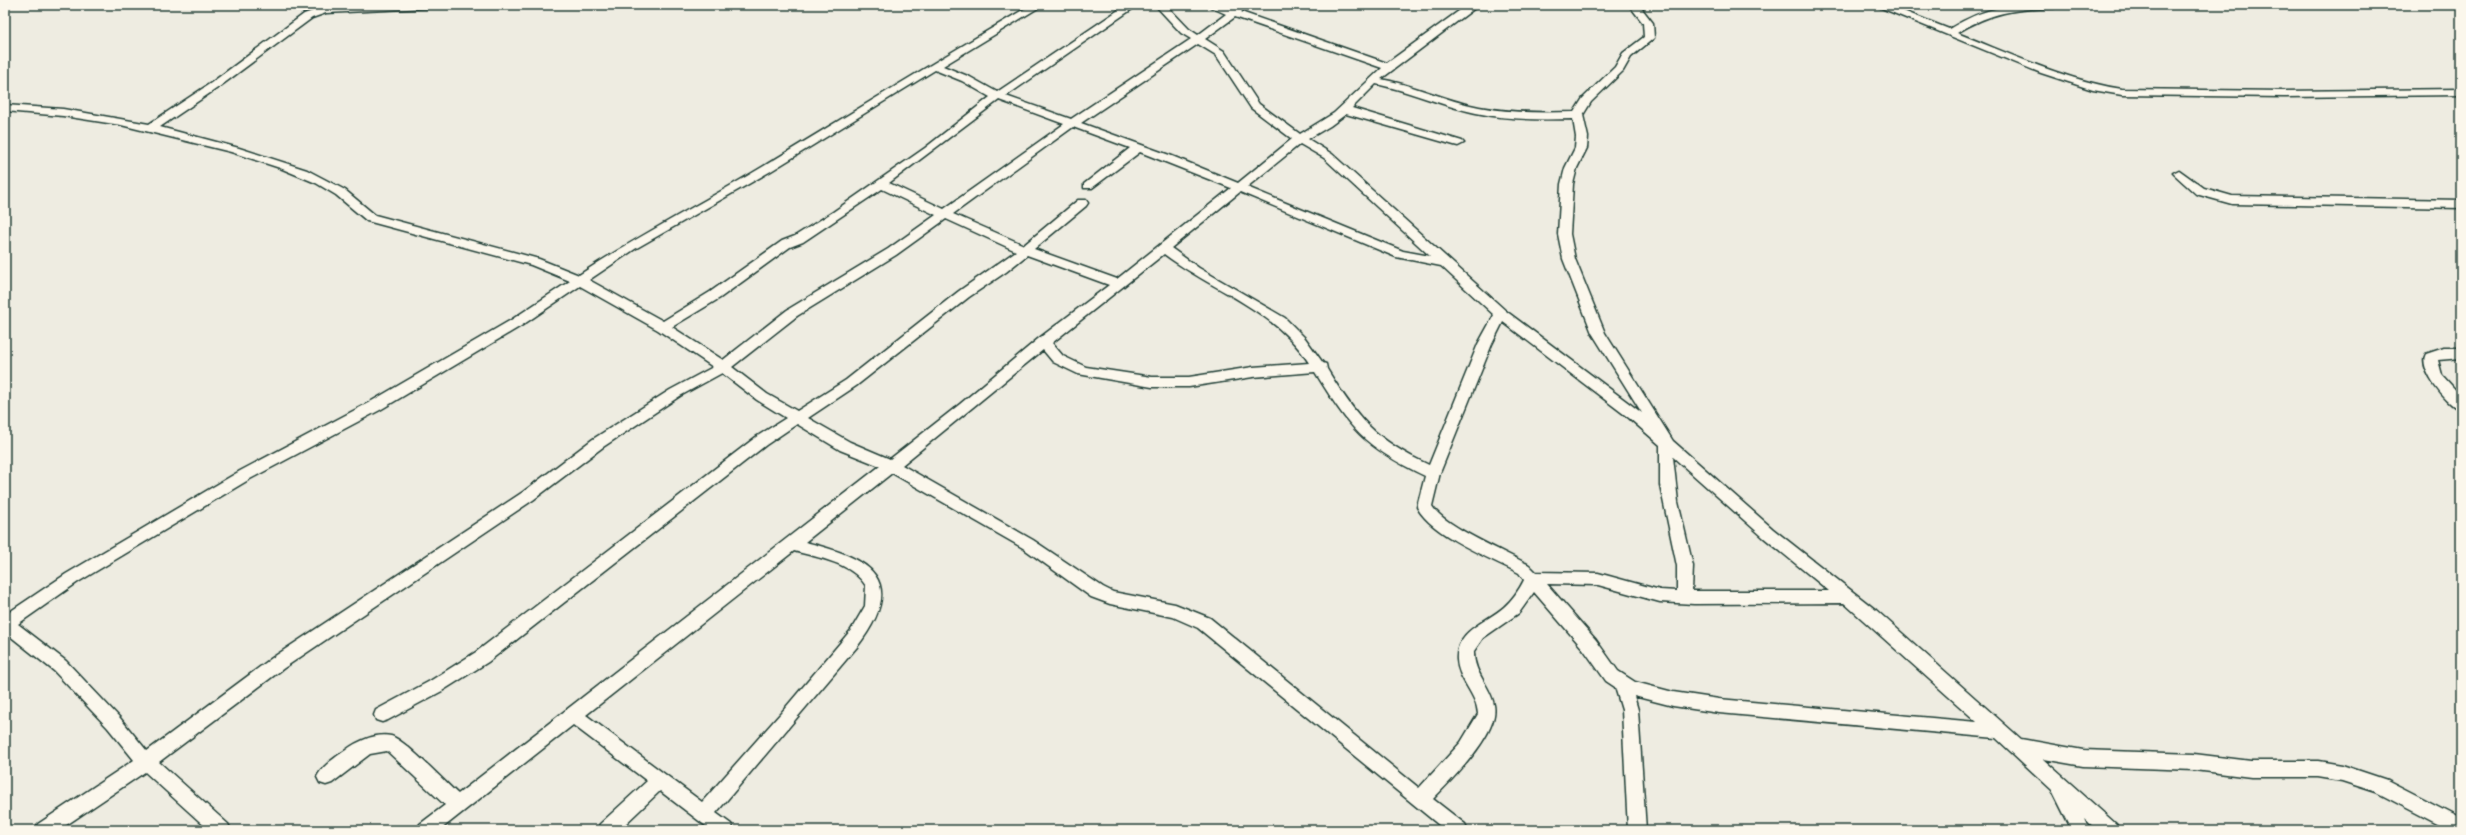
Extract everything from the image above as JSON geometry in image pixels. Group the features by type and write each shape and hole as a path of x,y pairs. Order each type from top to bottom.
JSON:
{"street":[{"path":"149,129 215,85 308,16 325,10 427,5"},
{"path":"222,830 146,762 114,723 60,666 5,624 72,578 245,475 375,406 516,323 579,280 679,217 767,169 839,123 936,67 1038,5"},
{"path":"663,327 715,295 786,244 799,239 837,215 929,150 982,107 1133,5"},
{"path":"1160,5 1185,31 1199,38 1220,53 1236,80 1255,106 1300,139 1328,156 1353,176 1501,314 1548,351 1634,414 1768,533 1847,597 2110,830"},
{"path":"1211,5 1388,67"},
{"path":"44,830 146,762 278,663 528,496 598,443 675,393 723,367 792,313 891,253 1071,124 1199,38 1244,5"},
{"path":"426,830 458,806 469,794 792,544 891,464 971,403 1043,342 1300,139 1321,130 1346,110 1388,67 1474,5"},
{"path":"1634,5 1648,23 1649,38 1627,55 1619,69 1587,100 1578,115 1582,137 1581,148 1571,168 1565,205 1564,234 1569,259 1599,333 1667,442 1666,457 1672,508 1684,560 1686,585 1683,597"},
{"path":"1879,5 1951,32 2045,71 2097,88 2122,92 2284,94 2461,92"},
{"path":"1951,32 1989,11 2010,7 2054,5"},
{"path":"936,67 1000,96 1239,187 1400,254 1445,263"},
{"path":"1375,81 1401,86 1477,110 1534,117 1578,115"},
{"path":"5,108 66,113 201,140 310,176 344,195 360,212 371,218 535,262 579,280 663,327 723,367 762,397 845,446 891,464 1028,544 1102,595 1136,604 1175,611 1204,624 1459,830"},
{"path":"1346,110 1458,143"},
{"path":"1088,186 1139,148"},
{"path":"2179,173 2200,192 2232,200 2461,204"},
{"path":"881,184 1023,250 1118,284"},
{"path":"382,716 436,686 482,657 760,441 851,383 1082,203"},
{"path":"1163,248 1205,276 1279,320 1298,338 1321,367 1333,390 1354,420 1372,440 1403,459 1433,473"},
{"path":"1501,314 1485,344 1433,473 1424,507 1430,516 1478,545 1507,558 1534,578 1590,645 1612,676 1623,685 1647,694 1719,706 1998,731"},
{"path":"1043,342 1058,359 1083,371 1152,382 1189,382 1246,373 1321,367"},
{"path":"2461,353 2444,353 2431,357 2430,366 2440,382 2461,405"},
{"path":"705,812 795,712 844,650 873,606 875,596 873,585 864,572 848,561 792,544"},
{"path":"1534,578 1598,579 1639,592 1683,597 1847,597"},
{"path":"1420,800 1457,761 1486,715 1486,706 1468,674 1466,654 1470,641 1518,605 1534,578"},
{"path":"1623,685 1630,710 1637,830"},
{"path":"572,714 705,812 725,830"},
{"path":"326,777 368,745 383,742 391,744 458,806"},
{"path":"2015,746 2083,758 2186,761 2251,769 2324,770 2381,786 2461,827"},
{"path":"606,830 660,780"},
{"path":"2058,785 2081,830"}]}
